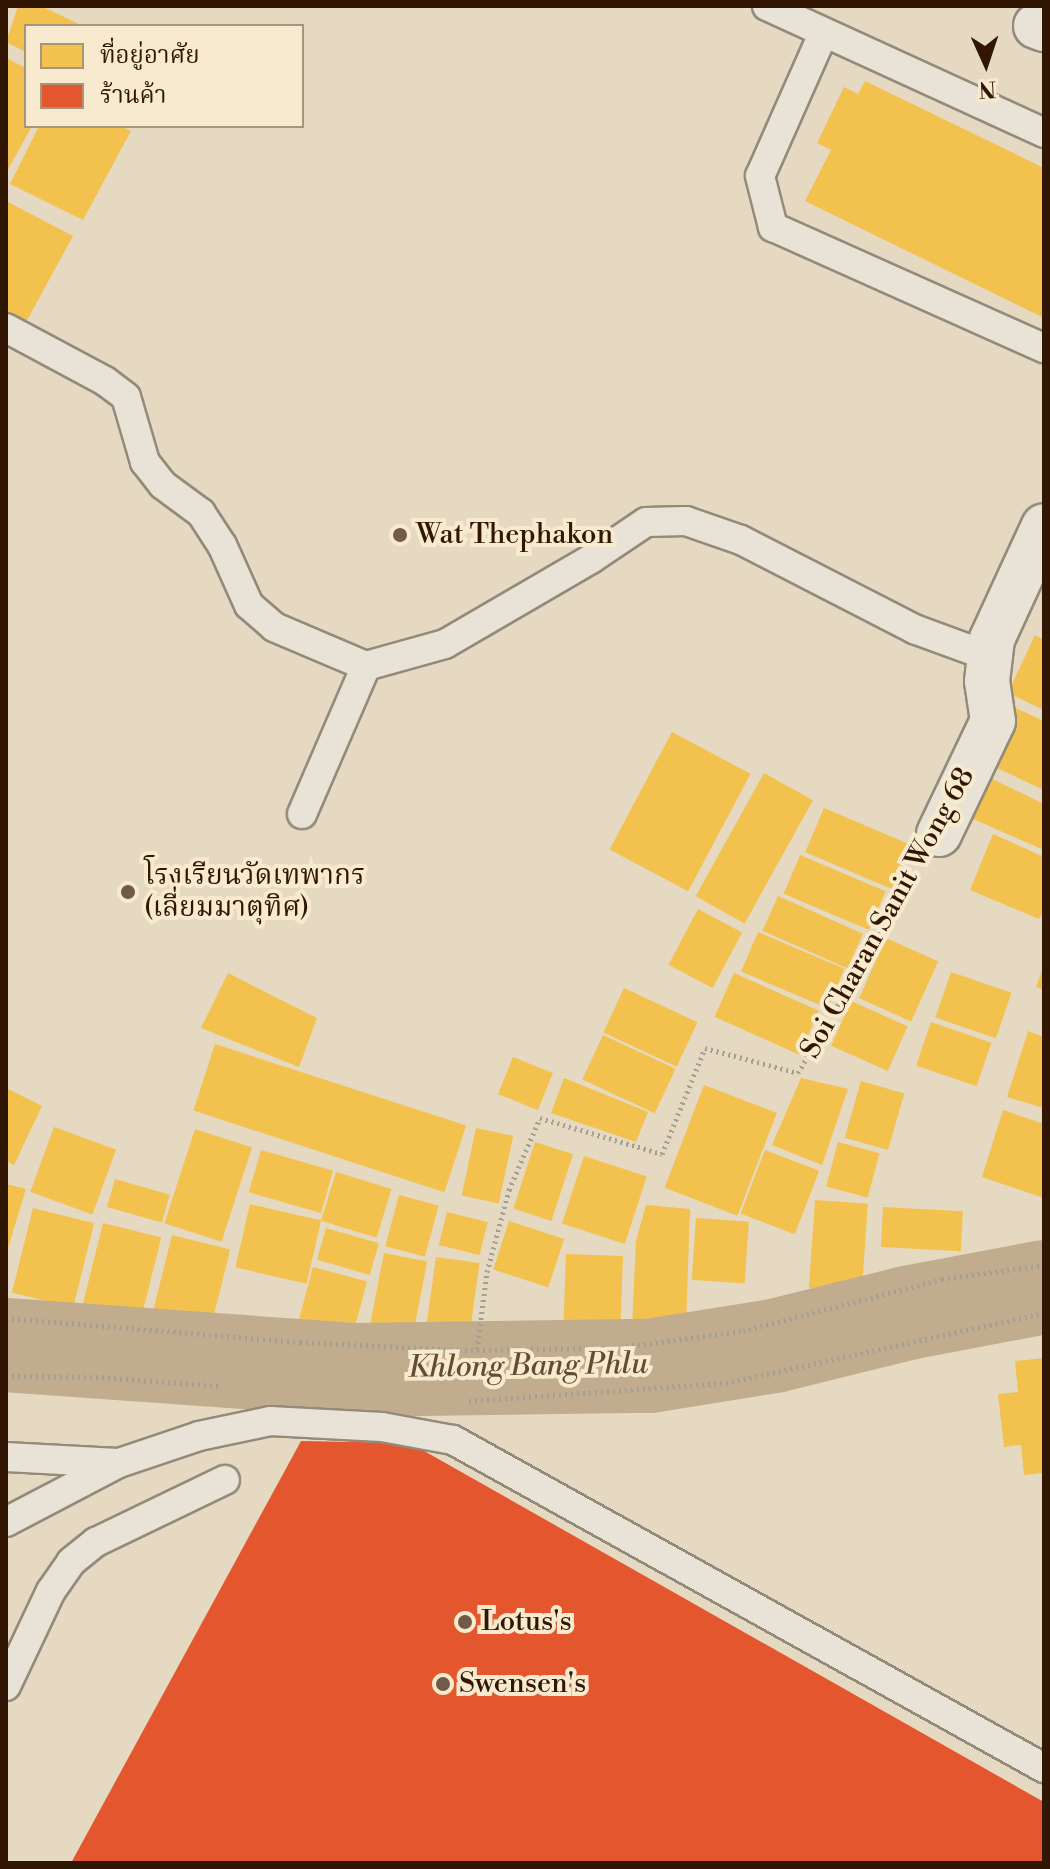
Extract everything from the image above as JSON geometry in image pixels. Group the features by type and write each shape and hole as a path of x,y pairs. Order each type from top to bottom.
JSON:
{"street":[{"name":"Soi Charan Sanit Wong 68","path":"939,834 993,721 987,681 992,639 1044,526"}],"lane":[{"path":"767,6 1044,133"},
{"path":"823,34 760,176 773,227 1044,348"},
{"path":"6,328 105,381 126,397 145,462 163,485 201,513 222,545 249,605 274,627 366,666 445,644 591,559 646,522 686,521 741,540 914,629 990,657"},
{"path":"302,814 366,666"},
{"path":"6,1522 119,1463 199,1436 270,1421 382,1427 453,1440 1044,1768"},
{"path":"6,1457 119,1463"},
{"path":"6,1686 51,1591 71,1562 96,1542 225,1480"}],"path":[{"name":"Soi Charan Sanit Wong 68","path":"477,1349 487,1272 505,1204 540,1118 662,1154 705,1048 798,1073 939,834"},
{"path":"6,1318 300,1342 477,1349 614,1348 743,1331 942,1279 1044,1265"},
{"path":"462,1402 726,1383 1044,1313"},
{"path":"6,1376 224,1387"}],"building: ที่อยู่อาศัย":[{"path":"18,6 41,6 79,24 24,24 24,51 6,42"},
{"path":"6,58 24,67 24,128 31,128 6,173"},
{"path":"865,81 1044,168 1044,318 805,201 831,150 817,143 844,87 858,94"},
{"path":"38,128 125,128 131,131 83,220 10,184"},
{"path":"6,201 73,236 25,324 6,315"},
{"path":"1035,635 1044,640 1044,710 1008,693"},
{"path":"1009,705 1044,721 1044,790 984,762"},
{"path":"672,732 751,774 688,891 610,849"},
{"path":"764,773 813,800 745,923 696,896"},
{"path":"982,774 1044,804 1044,850 964,815"},
{"path":"824,808 911,845 892,889 805,852"},
{"path":"993,834 1044,857 1044,910 1039,919 970,890"},
{"path":"800,855 886,891 869,930 784,894"},
{"path":"778,896 863,934 848,969 763,931"},
{"path":"698,909 742,932 713,988 668,965"},
{"path":"758,932 845,969 828,1008 741,972"},
{"path":"886,938 938,961 911,1021 859,998"},
{"path":"1044,965 1044,990 1036,987"},
{"path":"951,972 1012,993 996,1038 935,1017"},
{"path":"228,973 317,1018 299,1067 201,1028"},
{"path":"734,973 819,1011 799,1055 714,1017"},
{"path":"624,988 697,1022 677,1067 603,1032"},
{"path":"851,1001 908,1026 888,1071 831,1046"},
{"path":"931,1022 992,1043 977,1086 916,1065"},
{"path":"1028,1031 1044,1037 1044,1108 1007,1097"},
{"path":"603,1035 676,1069 655,1113 582,1079"},
{"path":"215,1044 466,1126 444,1192 193,1111"},
{"path":"513,1057 553,1073 538,1110 498,1094"},
{"path":"564,1078 648,1112 636,1142 551,1113"},
{"path":"801,1078 848,1089 822,1165 772,1145"},
{"path":"861,1081 904,1093 888,1150 845,1138"},
{"path":"704,1085 777,1113 737,1216 665,1188"},
{"path":"6,1088 42,1106 14,1165 6,1161"},
{"path":"1003,1110 1044,1124 1044,1198 982,1177"},
{"path":"54,1127 116,1150 92,1214 30,1192"},
{"path":"476,1128 513,1136 499,1203 462,1195"},
{"path":"195,1129 252,1148 221,1242 164,1223"},
{"path":"535,1142 573,1154 551,1221 513,1209"},
{"path":"838,1142 880,1153 868,1198 826,1186"},
{"path":"261,1150 333,1171 321,1213 249,1192"},
{"path":"765,1150 819,1171 795,1234 741,1213"},
{"path":"584,1156 647,1176 625,1244 562,1224"},
{"path":"336,1172 391,1189 377,1238 321,1221"},
{"path":"115,1179 170,1195 162,1223 107,1207"},
{"path":"6,1184 26,1189 7,1251 6,1251"},
{"path":"399,1195 439,1206 425,1257 385,1246"},
{"path":"815,1200 868,1204 862,1291 809,1288"},
{"path":"250,1204 321,1220 307,1284 235,1267"},
{"path":"646,1205 690,1209 686,1327 632,1328 636,1241"},
{"path":"883,1207 963,1211 961,1251 881,1247"},
{"path":"33,1208 94,1223 73,1308 12,1292"},
{"path":"447,1212 488,1222 480,1255 439,1245"},
{"path":"696,1218 749,1222 745,1284 692,1280"},
{"path":"509,1221 564,1239 548,1287 493,1270"},
{"path":"103,1223 161,1238 141,1319 83,1305"},
{"path":"326,1228 379,1243 370,1275 317,1260"},
{"path":"172,1235 230,1250 210,1332 151,1317"},
{"path":"384,1253 427,1261 412,1338 369,1330"},
{"path":"566,1254 623,1256 621,1323 564,1321"},
{"path":"436,1257 480,1263 469,1339 425,1333"},
{"path":"313,1267 367,1281 352,1338 298,1324"},
{"path":"1044,1358 1044,1473 1024,1475 1021,1445 1004,1447 998,1394 1018,1392 1015,1361"}],"building: ร้านค้า":[{"name":"Lotus's","path":"301,1441 410,1443 1044,1802 1044,1863 71,1863"}],"waterway":[{"name":"Khlong Bang Phlu","path":"6,1345 352,1370 649,1366 774,1346 907,1313 1044,1287"}],"place":[{"name":"Wat Thephakon","path":"400,535"},
{"name":"โรงเรียนวัดเทพากร (เลี่ยมมาตุทิศ)","path":"128,892"},
{"name":"Lotus's","path":"465,1622"},
{"name":"Swensen's","path":"443,1684"}]}
